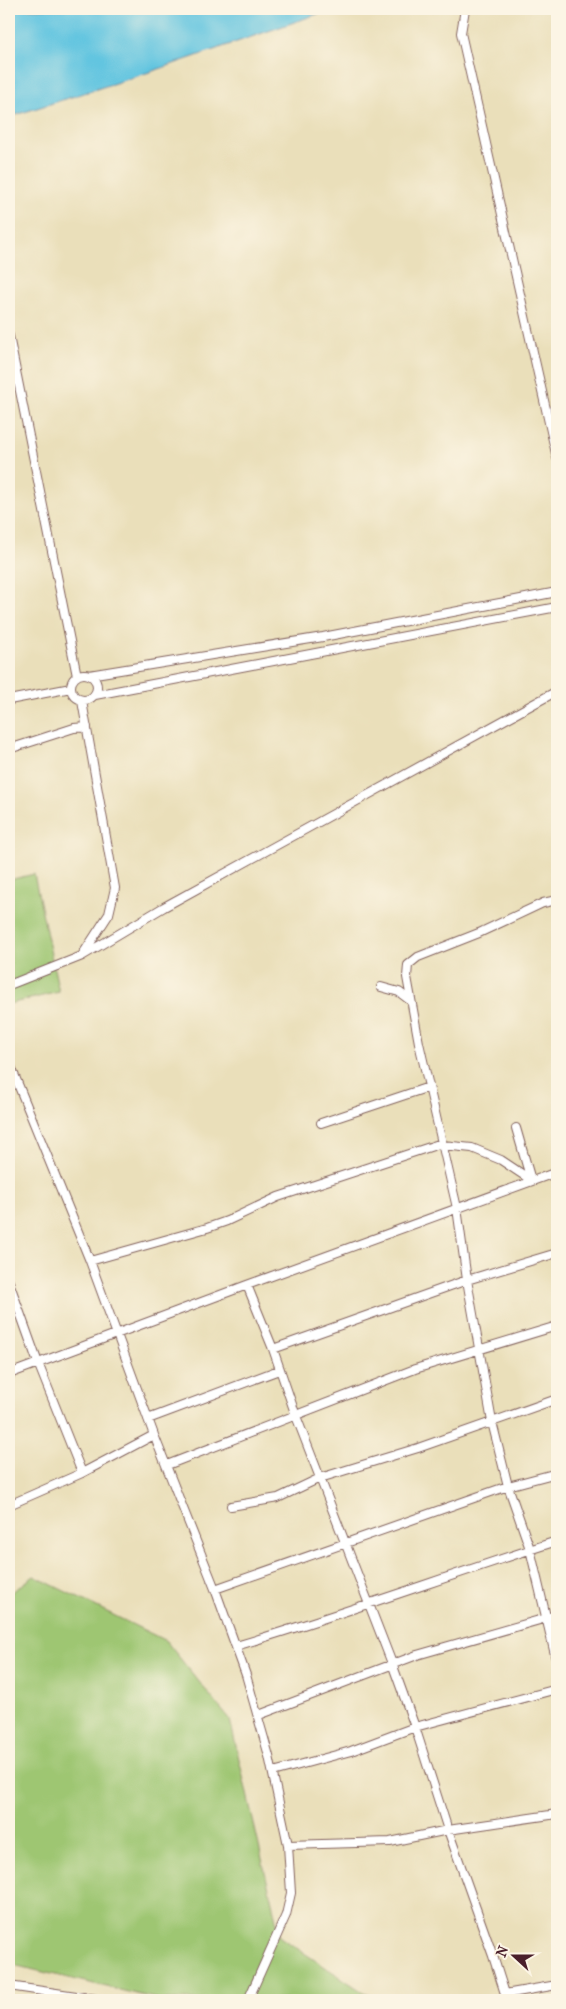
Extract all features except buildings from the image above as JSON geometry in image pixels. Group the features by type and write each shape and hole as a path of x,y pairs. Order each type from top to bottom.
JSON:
{"street":[{"path":"466,9 462,33 557,458"},
{"path":"9,336 78,676"},
{"path":"557,592 323,637 89,676 78,676 74,679 70,688 72,694 82,701 94,695 557,608"},
{"path":"89,676 96,684 94,695"},
{"path":"9,700 70,688"},
{"path":"9,985 82,956 164,907 557,691"},
{"path":"82,701 115,888 109,914 82,956"},
{"path":"9,749 74,728 87,727"},
{"path":"557,900 543,903 479,933 412,960 408,965 407,977 429,1087 457,1208 478,1350 492,1422 508,1486 530,1549 557,1663"},
{"path":"381,987 400,992 411,1001"},
{"path":"9,1062 90,1261 154,1435 215,1589 259,1715 288,1846 291,1886 289,1904 279,1932 248,2000"},
{"path":"321,1123 429,1087"},
{"path":"516,1128 531,1180"},
{"path":"90,1261 207,1228 278,1197 442,1144 472,1148 501,1160 531,1180"},
{"path":"9,1374 557,1172"},
{"path":"273,1349 467,1280 557,1253"},
{"path":"9,1282 38,1363 82,1473"},
{"path":"247,1285 393,1666 506,1997 557,1985"},
{"path":"166,1465 415,1370 557,1326"},
{"path":"148,1419 279,1370"},
{"path":"231,1506 278,1498 320,1478 418,1448 557,1399"},
{"path":"9,1505 82,1473 154,1435"},
{"path":"215,1589 508,1486 557,1473"},
{"path":"236,1646 557,1541"},
{"path":"259,1715 436,1650 557,1615"},
{"path":"273,1772 351,1751 415,1727 557,1689"},
{"path":"288,1846 381,1843 448,1830 557,1814"},
{"path":"9,1986 104,2000"}],"green space":[{"path":"34,874 59,992 9,1004 9,880"},
{"path":"34,1576 166,1641 230,1720 280,1937 363,1992 388,2000 162,2000 9,1964 9,1594"}],"water":[{"path":"9,9 332,9 159,69 9,117"}]}
